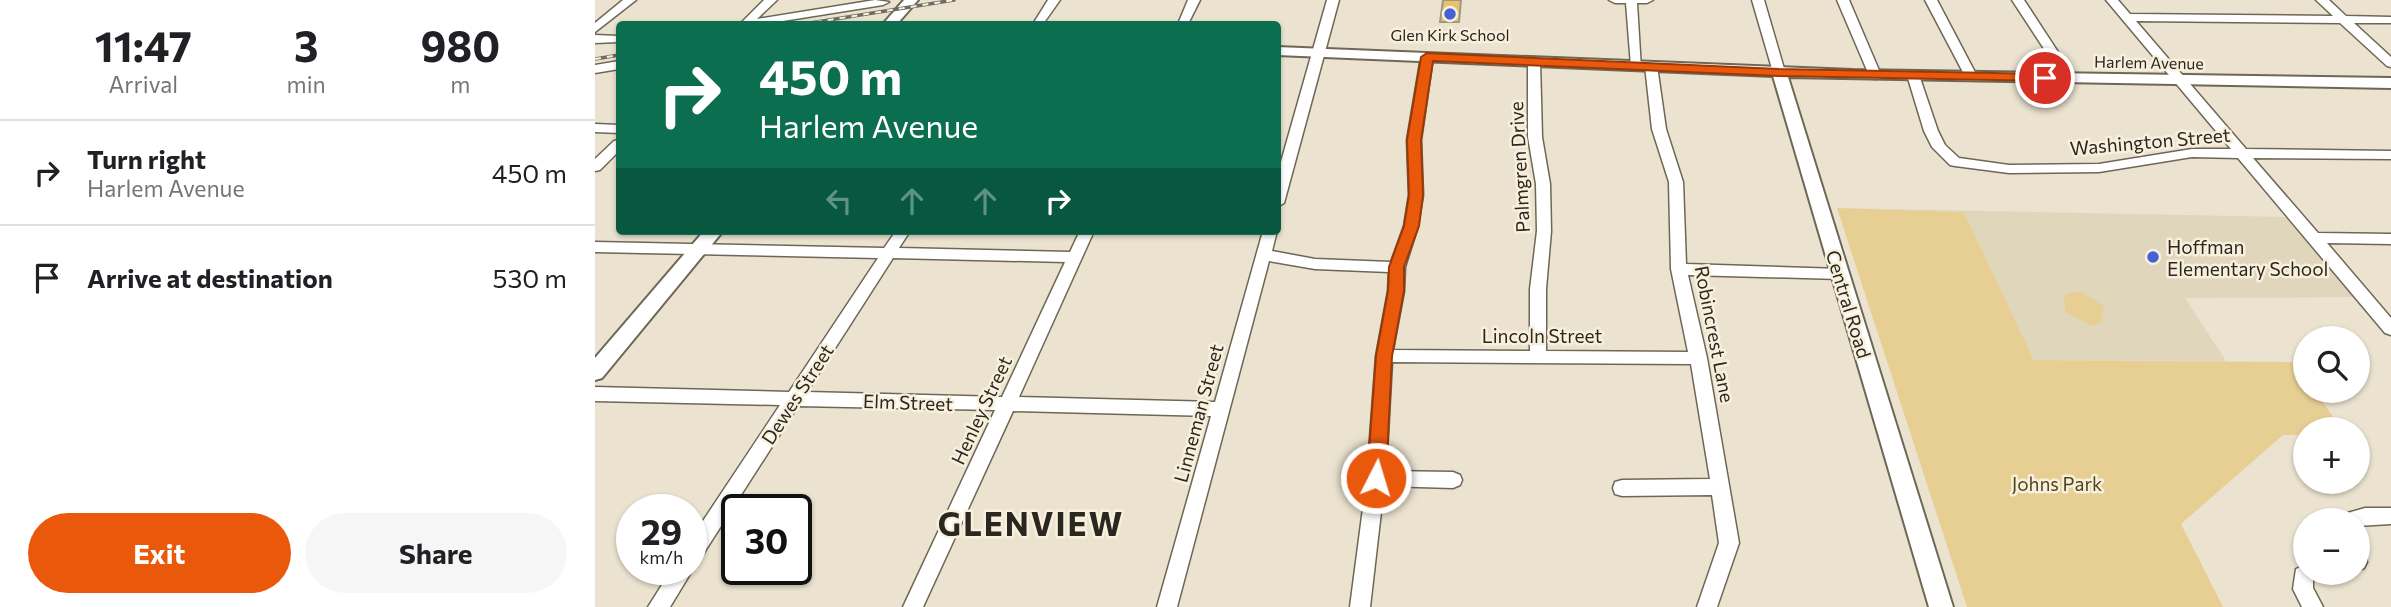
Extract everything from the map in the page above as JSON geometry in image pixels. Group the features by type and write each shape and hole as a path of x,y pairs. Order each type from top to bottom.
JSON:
{"main road":[{"path":"893,21 911,0"},
{"name":"Harlem Avenue","path":"1281,51 1875,75 2391,83"},
{"name":"Central Road","path":"1779,72 1941,607"},
{"path":"595,372 711,235"}],"street":[{"path":"595,29 630,0"},
{"path":"748,21 771,0"},
{"path":"1040,21 1054,0"},
{"path":"1184,21 1194,0"},
{"path":"1281,188 1333,0"},
{"path":"1615,0 1647,0"},
{"name":"Central Road","path":"1758,0 1779,72"},
{"path":"1843,0 1875,75"},
{"path":"1931,0 1971,76"},
{"path":"2018,0 2070,78"},
{"path":"2112,0 2176,79 2391,329"},
{"path":"2322,0 2391,63"},
{"name":"Robincrest Lane","path":"1631,1 1659,129 1676,182 1679,269 1699,358 1729,543 1707,607"},
{"path":"764,21 883,2"},
{"path":"2126,17 2391,20"},
{"path":"595,39 616,39"},
{"path":"1360,607 1376,478 1384,356 1396,291 1397,267 1413,216 1416,195 1414,140 1427,57"},
{"name":"Palmgren Drive","path":"1534,61 1535,136 1542,184 1544,231 1538,289 1538,355"},
{"path":"595,69 616,66"},
{"name":"Washington Street","path":"1913,75 1931,131 1939,147 1955,162 2009,169 2099,168 2164,156 2239,152 2391,155"},
{"path":"595,128 616,129"},
{"path":"1281,141 1294,141"},
{"path":"595,167 616,147"},
{"name":"Dewes Street","path":"707,531 900,235"},
{"name":"Henley Street","path":"913,607 1085,235"},
{"name":"Linneman Street","path":"1167,607 1269,235"},
{"path":"2312,237 2391,239"},
{"path":"595,247 1075,257"},
{"path":"1261,263 1397,267"},
{"path":"1679,269 1840,274"},
{"name":"Lincoln Street","path":"1384,356 1699,358"},
{"name":"Elm Street","path":"595,394 1221,409"},
{"path":"1376,478 1453,480"},
{"path":"1622,488 1719,487"},
{"path":"2370,516 2391,516"},
{"path":"658,607 672,585"},
{"path":"2303,585 2313,607"}],"shaded area":[{"name":"Hoffman Elementary School","path":"1837,208 2286,217 2354,297 2185,298 2226,361 2034,360 1964,212"}],"green space":[{"name":"Johns Park","path":"1837,208 1964,212 2034,360 2293,362 2293,403 2323,403 2333,417 2293,417 2293,435 2283,435 2181,524 2223,607 1967,607"},
{"path":"2080,291 2104,306 2101,322 2093,326 2065,312 2064,297 2068,293"}],"building":[{"path":"1443,0 1461,0 1459,22 1440,22"}],"railway":[{"path":"823,21 954,0"},
{"path":"595,59 616,56"}],"place":[{"name":"Glen Kirk School","path":"1450,14"},
{"name":"Hoffman Elementary School","path":"2153,257"}],"district":[{"name":"GLENVIEW","path":"1031,523"}],"route":[{"path":"1376,478 1384,356 1396,291 1397,267 1411,226 1416,195 1414,140 1427,57 1853,75 2045,78"}]}
